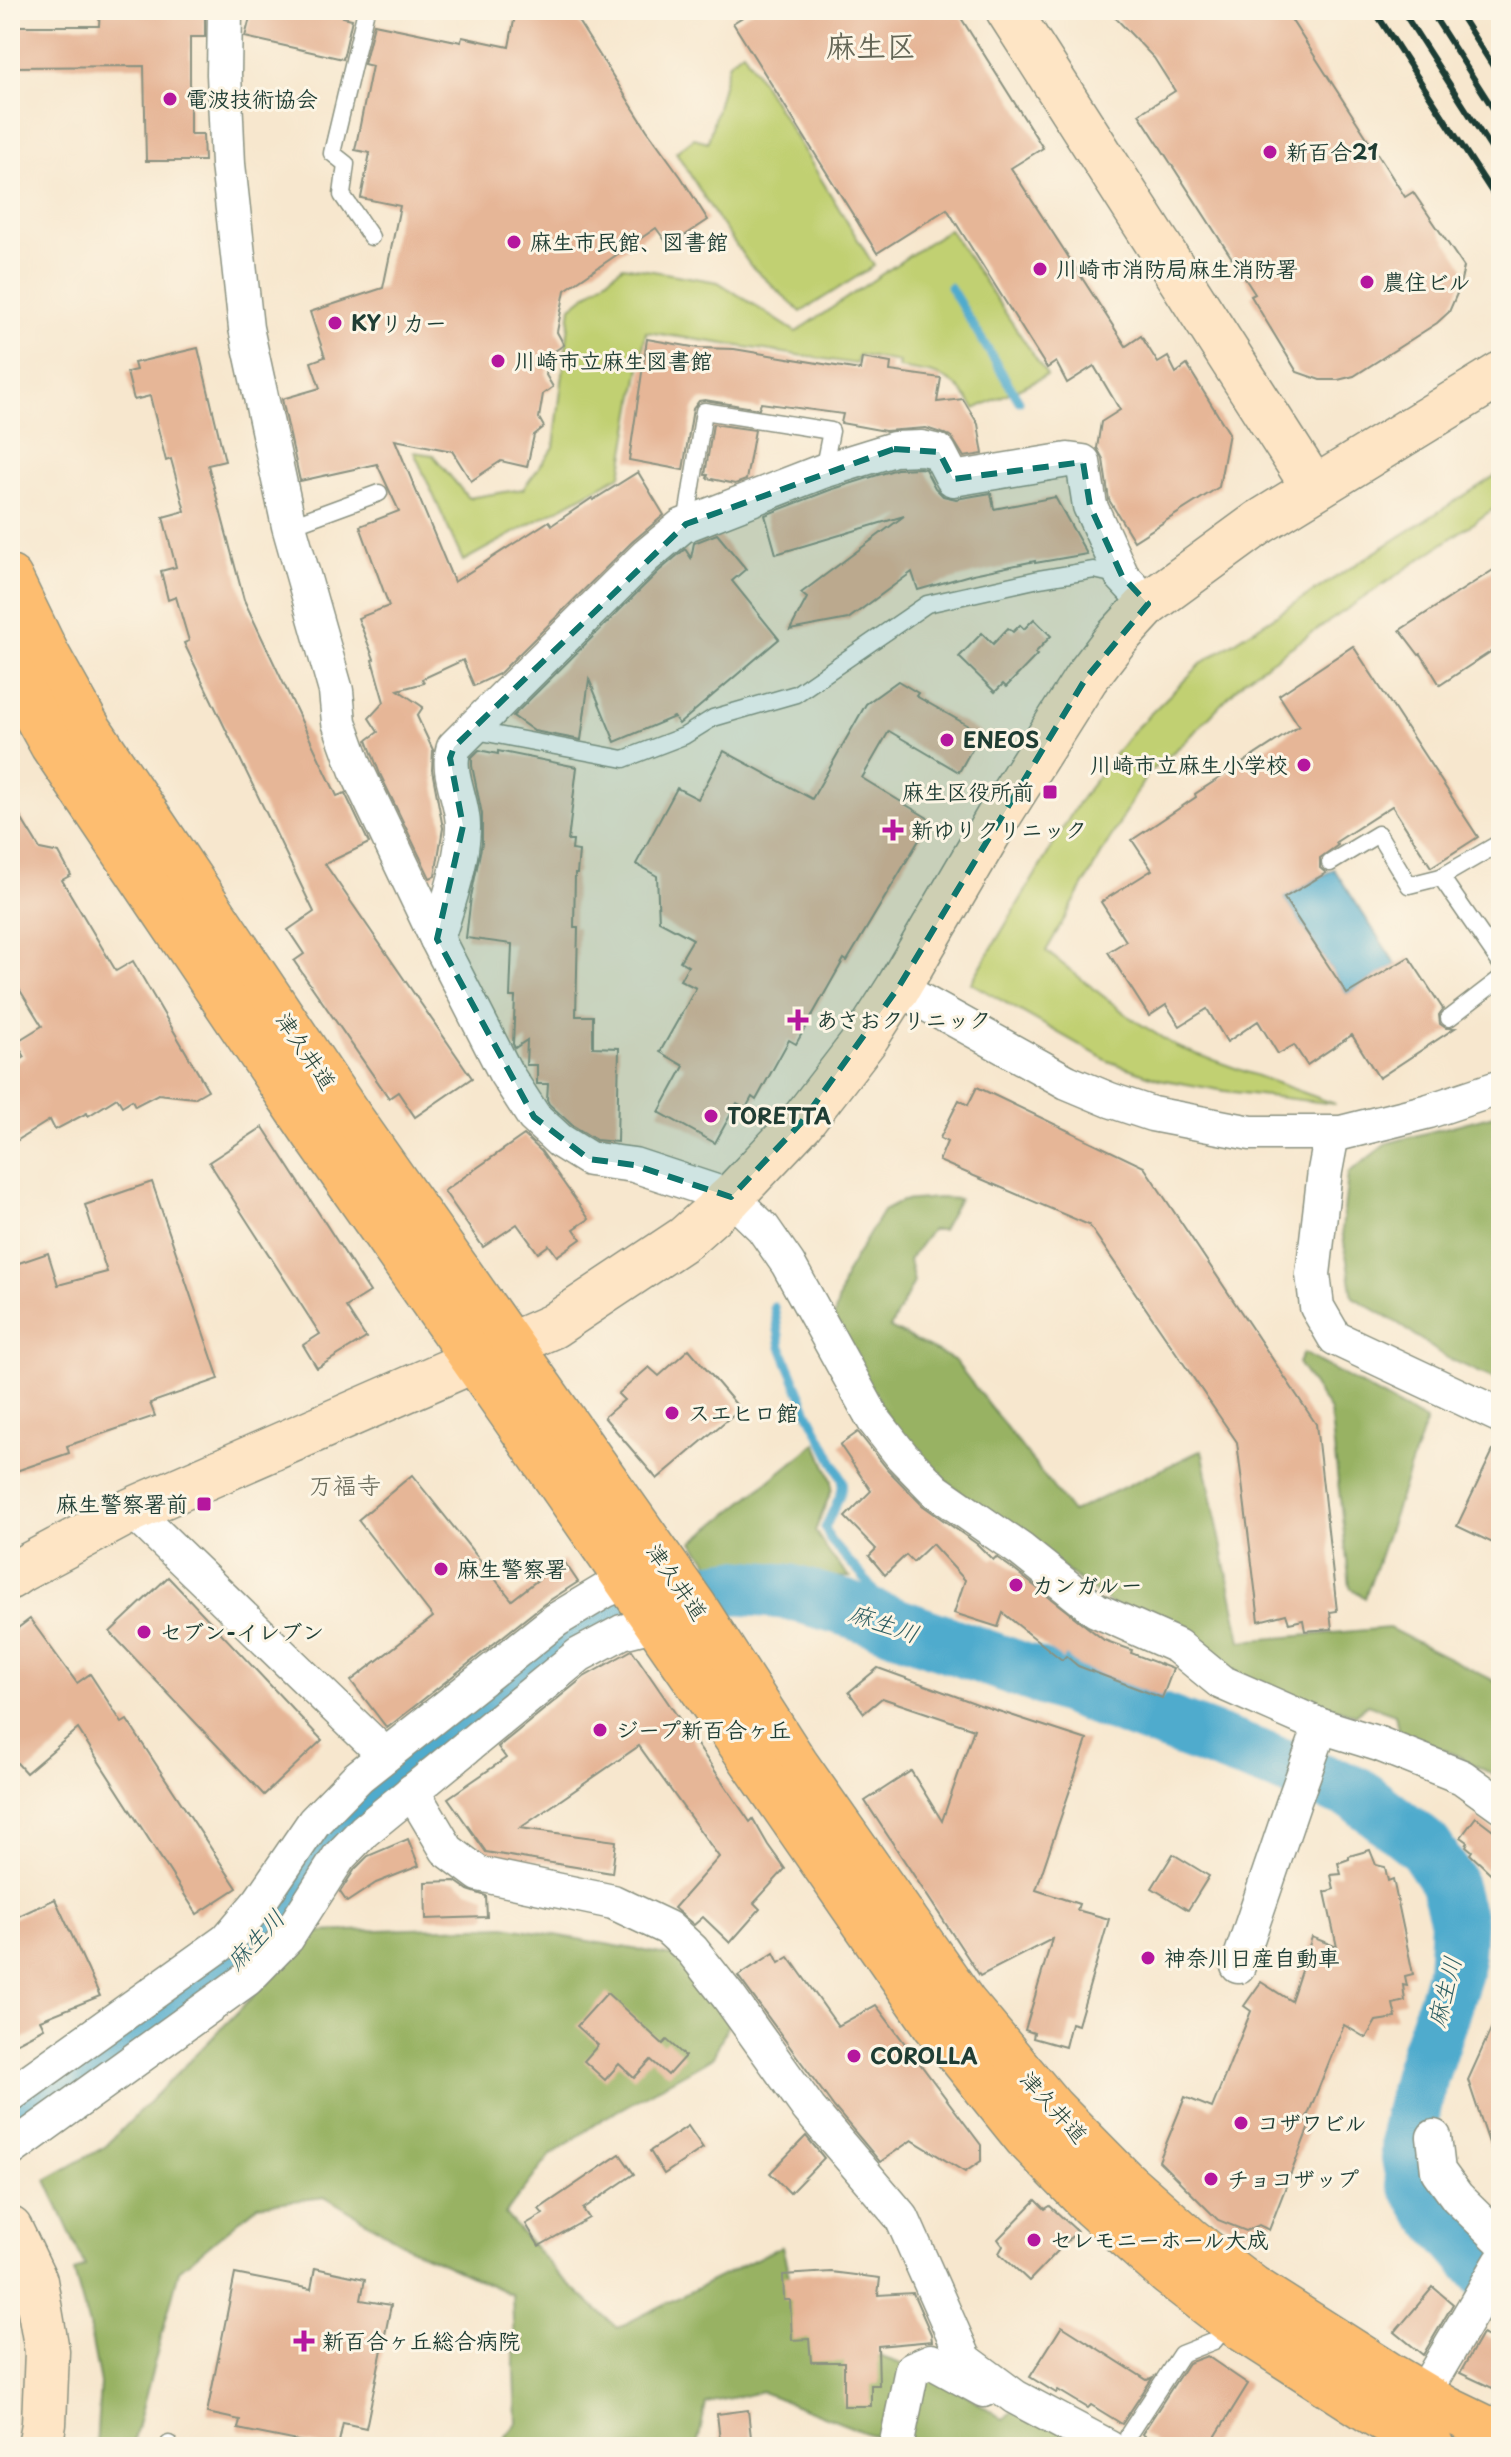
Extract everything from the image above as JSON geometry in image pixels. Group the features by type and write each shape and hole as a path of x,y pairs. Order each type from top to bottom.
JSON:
{"main road":[{"name":"津久井道","path":"10,578 47,654 88,727 346,1111 492,1354 935,2025 1026,2138 1103,2216 1169,2274 1230,2321 1412,2430 1501,2435"},
{"name":"津久井道","path":"10,669 52,745 313,1132 492,1354"},
{"name":"津久井道","path":"657,1600 796,1764 964,2003 1052,2108 1123,2180 1191,2240 1252,2287 1412,2430"}],"street":[{"path":"225,10 228,164 246,328 289,526 336,691 339,722 356,769 437,939 505,1072 534,1117 560,1141 589,1159 634,1165 731,1197 763,1228 788,1264 874,1420 902,1456 936,1491 1021,1550 1096,1610 1177,1646 1221,1682 1316,1742 1379,1744 1462,1777 1501,1805"},
{"path":"1008,10 1314,488"},
{"path":"10,1577 132,1510 553,1326 685,1238 731,1197 801,1123 865,1040 997,819 1086,678 1115,640 1135,590 1260,522 1501,374"},
{"path":"437,939 455,879 463,826 450,758 454,747 646,556 686,524 823,471 894,449 922,448 939,452 953,479 1068,460 1083,462 1090,506 1135,590"},
{"path":"898,988 1067,1082 1110,1100 1152,1114 1251,1133 1332,1134 1429,1111 1501,1087"},
{"path":"1332,1134 1313,1274 1317,1307 1335,1338 1501,1416"},
{"path":"132,1510 385,1755"},
{"path":"10,2150 247,1979 287,1938 339,1857 364,1831 412,1791 426,1752 556,1620 606,1590 657,1600"},
{"path":"10,2095 227,1940 260,1901 314,1822 358,1777 385,1755 426,1752 579,1655 622,1632 657,1600"},
{"path":"1238,1966 1316,1742"},
{"path":"412,1791 447,1850 479,1874 613,1902 668,1928 692,1950 809,2109 902,2218 965,2360 1015,2397"},
{"path":"1434,2137 1438,2171 1457,2197 1501,2240"},
{"path":"10,2229 35,2281 47,2351 40,2447"},
{"path":"1412,2430 1501,2262"},
{"path":"896,2447 912,2369 931,2361 979,2388 1015,2397 1119,2441"}],"lane":[{"path":"366,10 332,153 346,164 342,195 371,237"},
{"path":"686,524 704,411 831,431 823,471"},
{"path":"289,526 379,493"},
{"path":"470,729 624,759 684,736 713,718 796,694 927,604 1094,570 1135,590"},
{"path":"1330,863 1378,834 1409,885 1441,877 1498,844"},
{"path":"1441,877 1501,964"},
{"path":"1449,1018 1501,978"},
{"path":"1119,2441 1181,2354 1214,2341 1230,2321"}],"highlighted area":[{"path":"894,449 939,452 953,479 1083,462 1090,506 1122,576 1148,604 1086,678 898,988 801,1123 731,1197 634,1165 589,1159 534,1117 437,939 463,826 450,758 454,747 686,524"}],"green space":[{"path":"743,51 874,266 801,312 750,265 676,152 694,138 708,142 729,62"},
{"path":"949,229 1047,375 975,409 958,388 942,377 898,368 899,362 859,355 856,364 646,332 621,475 463,561 414,452 433,455 468,498 523,489 554,447 571,307 623,266 718,282 796,332"},
{"path":"1501,472 1501,504 1246,678 1185,742 1148,773 1046,951 1131,1018 1177,1047 1335,1104 1225,1091 1159,1079 1108,1061 971,983 1078,803 1132,732 1203,662"},
{"path":"1501,1113 1501,1382 1445,1357 1399,1324 1353,1297 1342,1230 1348,1173 1388,1143"},
{"path":"959,1199 942,1230 931,1230 909,1260 914,1282 890,1328 954,1360 1072,1512 1202,1450 1241,1641 1389,1628 1501,1684 1501,1779 1398,1730 1395,1714 1367,1704 1356,1715 1336,1708 1333,1717 1229,1670 1122,1612 913,1457 831,1327 846,1273 883,1211 902,1201"},
{"path":"1303,1353 1426,1421 1365,1598 1350,1587 1330,1411 1298,1363"},
{"path":"816,1443 832,1481 832,1489 815,1531 831,1556 850,1577 828,1578 772,1566 710,1564 693,1542"},
{"path":"505,1926 683,1958 730,2020 713,2057 601,2120 550,2156 505,2214 556,2272 617,2328 782,2246 802,2329 941,2378 1003,2419 1017,2409 1094,2447 902,2447 762,2392 706,2403 697,2447 497,2447 517,2423 512,2295 412,2249 326,2197 258,2205 179,2270 132,2447 96,2447 100,2384 89,2326 74,2272 85,2266 46,2180 106,2146 316,1932"}],"water":[{"path":"1334,869 1396,965 1347,994 1284,898"}],"building":[{"path":"100,10 205,10 205,37 190,37 190,134 203,134 204,161 146,161 144,66 12,67 12,26 99,26"},
{"path":"252,10 345,10 343,17 352,19 343,59 245,37"},
{"path":"516,10 571,10 708,220 669,246 656,228 565,290 557,332 564,345 550,354 546,375 553,387 543,394 539,418 544,427 534,435 527,467 501,461 471,481 452,451 395,440 454,582 549,521 552,525 638,472 664,515 632,542 499,674 474,686 463,660 422,679 424,683 398,690 423,707 417,716 433,750 432,770 443,828 435,876 430,878 367,740 378,732 369,718 384,702 374,659 358,618 389,606 360,526 399,511 377,464 300,481 282,399 320,388 311,362 325,357 310,312 383,288 400,206 361,198 370,153 355,150 372,66 364,64 374,24 461,42 462,37 509,47"},
{"path":"754,10 956,10 1043,148 1011,168 1126,346 1141,336 1158,363 1168,357 1176,373 1187,365 1229,433 1219,487 1134,541 1109,500 1103,459 1097,448 1101,422 1120,410 1094,366 1067,383 1056,362 1047,368 947,209 877,253 733,23"},
{"name":"新百合21","path":"1108,10 1285,10 1405,197 1413,192 1464,267 1449,312 1437,323 1354,376 1320,380 1297,372 1251,296 1255,294 1139,114 1175,91 1154,58"},
{"path":"647,339 698,348 734,349 860,370 862,358 891,363 890,371 941,378 937,402 963,399 978,424 983,454 964,457 951,436 926,428 885,431 841,423 843,414 761,403 759,409 705,400 699,401 693,409 683,470 629,460"},
{"path":"198,348 225,461 208,465 244,600 337,796 345,793 369,843 325,864 472,1078 415,1117 398,1092 389,1098 294,961 304,954 288,930 314,912 184,643 189,641 176,597 168,600 161,571 176,567 163,517 185,511 171,459 166,461 150,396 134,400 127,372 136,370 134,363"},
{"path":"713,424 755,430 746,480 735,484 705,475"},
{"path":"897,469 925,469 943,496 956,499 991,493 994,509 1055,497 1087,554 973,574 918,590 912,572 848,619 790,630 807,598 801,593 904,516 776,554 765,515"},
{"path":"717,534 746,569 732,581 779,639 679,724 674,717 615,742 589,679 581,740 534,731 513,716 659,571 685,549 691,558 694,543"},
{"path":"1501,565 1501,645 1440,685 1421,654 1400,630"},
{"path":"1034,619 1051,636 1006,687 1003,684 995,692 959,657 982,633 993,644 1008,628 1013,632 1020,625 1024,629"},
{"name":"川崎市立麻生小学校","path":"1353,646 1478,837 1431,867 1392,806 1336,842 1338,845 1320,858 1320,868 1326,873 1284,898 1347,994 1409,957 1443,1009 1439,1015 1440,1024 1455,1028 1379,1078 1352,1035 1307,1065 1294,1045 1278,1054 1258,1021 1227,1042 1207,1009 1180,1026 1166,1005 1149,1016 1108,952 1126,941 1101,902 1152,870 1132,840 1196,797 1195,794 1299,726 1279,695"},
{"path":"898,681 918,693 916,696 981,733 959,772 889,731 862,778 931,820 847,961 844,959 796,1044 789,1040 756,1100 752,1097 746,1108 737,1103 715,1143 659,1112 684,1066 660,1052 696,988 680,980 688,966 680,961 693,939 659,921 657,876 636,864 677,788 698,799 724,751 812,799 866,704"},
{"path":"479,750 577,767 568,841 573,841 572,850 579,851 575,874 574,927 578,927 576,1016 593,1016 593,1047 619,1048 617,1142 596,1140 572,1125 549,1104 548,1084 537,1084 537,1065 526,1065 527,1040 515,1048 515,997 510,997 512,944 466,938 482,843 482,814 472,766 472,757"},
{"path":"10,800 40,849 59,853 71,875 62,880 116,971 133,961 208,1090 194,1098 158,1094 135,1106 132,1100 122,1106 117,1098 88,1116 87,1113 55,1130 50,1120 10,1145 10,1065 25,1057 16,1042 42,1026 10,974"},
{"path":"977,1087 1144,1167 1316,1424 1337,1611 1330,1612 1332,1629 1305,1631 1303,1620 1289,1623 1286,1614 1259,1621 1237,1442 1089,1225 939,1161 947,1142 940,1138 959,1100 968,1105"},
{"path":"263,1127 370,1292 346,1307 366,1338 317,1368 303,1345 320,1334 209,1162"},
{"path":"524,1135 541,1151 589,1219 574,1229 581,1239 557,1256 549,1245 538,1253 517,1224 483,1247 444,1191"},
{"path":"152,1182 219,1379 150,1403 155,1416 67,1446 69,1453 10,1473 10,1266 48,1253 58,1285 107,1272 85,1205"},
{"name":"スエヒロ館","path":"689,1349 740,1409 657,1479 604,1417 624,1400 618,1394 649,1367 659,1376"},
{"path":"858,1432 888,1470 922,1505 977,1544 993,1560 996,1557 1009,1566 1104,1640 1173,1669 1162,1698 1078,1666 1066,1656 1062,1660 1003,1613 998,1627 954,1613 965,1580 932,1544 913,1562 906,1555 885,1575 869,1556 876,1549 845,1517 871,1491 840,1445"},
{"path":"1501,1436 1501,1547 1457,1526"},
{"name":"麻生警察署","path":"412,1475 512,1600 563,1560 578,1582 544,1604 387,1728 351,1681 433,1617 358,1520"},
{"path":"168,1577 322,1740 264,1795 110,1632"},
{"path":"30,1619 77,1683 90,1674 122,1723 127,1720 237,1888 197,1914 78,1729 26,1773 10,1755 10,1634"},
{"path":"632,1650 750,1822 753,1819 785,1869 754,1903 760,1909 730,1943 703,1917 694,1925 674,1908 719,1857 639,1746 520,1828 616,1841 612,1873 486,1852 448,1798 506,1758 498,1747 584,1677"},
{"path":"878,1668 1087,1740 1036,1890 1079,1904 1077,1910 1109,1919 1078,2025 1071,2023 1065,2047 1033,2038 1034,2033 1025,2030 1052,1939 980,1976 865,1801 911,1771 942,1821 974,1729 882,1698 864,1713 849,1692"},
{"path":"1476,1817 1501,1836 1501,1883 1470,1854 1472,1851 1466,1846 1468,1842 1461,1837"},
{"path":"408,1839 419,1866 376,1883 347,1902 340,1892 355,1869 368,1856"},
{"path":"1370,1850 1376,1865 1385,1867 1388,1881 1393,1879 1413,1974 1405,1976 1405,2001 1393,2004 1396,2018 1376,2021 1366,2038 1344,2025 1305,2122 1310,2124 1269,2230 1259,2225 1246,2231 1218,2220 1159,2161 1185,2097 1212,2108 1251,2011 1244,2006 1261,1982 1291,2001 1312,1937 1337,1947 1325,1892 1334,1889 1331,1875 1341,1874 1338,1863"},
{"path":"1173,1854 1209,1876 1188,1910 1152,1888"},
{"path":"455,1881 468,1890 486,1896 487,1917 426,1919 425,1882"},
{"path":"55,1899 100,1996 40,2020 44,2028 10,2046 10,1920"},
{"path":"774,1953 779,1963 789,1957 838,2026 876,2005 981,2145 981,2161 965,2172 912,2140 880,2162 834,2107 738,1976"},
{"path":"607,1993 663,2044 667,2040 685,2056 668,2075 651,2060 634,2078 619,2064 605,2080 584,2061 598,2045 577,2026"},
{"path":"1501,2007 1501,2164 1496,2164 1468,2080"},
{"path":"688,2126 703,2148 664,2174 650,2151"},
{"path":"806,2136 824,2158 790,2193 770,2173"},
{"path":"620,2154 634,2174 583,2209 589,2218 539,2246 526,2224 543,2214 539,2209"},
{"path":"1036,2200 1045,2209 1050,2206 1077,2231 1029,2281 999,2253 1003,2246 998,2239"},
{"path":"315,2268 365,2279 361,2300 391,2305 366,2428 343,2423 338,2447 328,2447 238,2429 240,2420 207,2413 235,2274 311,2289"},
{"path":"831,2272 880,2278 878,2295 913,2293 931,2334 932,2341 878,2346 879,2385 871,2385 871,2406 844,2406 844,2362 811,2362 809,2339 792,2340 790,2300 784,2300 783,2275"},
{"path":"1433,2287 1453,2304 1423,2355 1395,2332"},
{"path":"1062,2326 1147,2380 1153,2377 1122,2424 1091,2405 1088,2408 1030,2377"},
{"path":"1482,2334 1501,2343 1501,2392 1460,2373"},
{"path":"1207,2356 1248,2384 1209,2447 1162,2447 1142,2434 1188,2363"},
{"path":"748,2410 752,2447 721,2447 717,2414"}],"waterway":[{"path":"950,287 1019,401"},
{"path":"774,1307 781,1347 808,1412 843,1481 841,1493 825,1528 830,1540 901,1627"},
{"name":"麻生川","path":"10,2124 230,1970 282,1918 304,1885 325,1841 363,1800 599,1623 655,1598 735,1587 789,1592 849,1609 1063,1685 1357,1794 1425,1847 1447,1880 1458,1921 1455,1972 1421,2075 1409,2127 1408,2152 1413,2178 1427,2202 1501,2288"}],"railway":[{"path":"1374,10 1501,206"},
{"path":"1402,10 1501,164"},
{"path":"1430,10 1501,121"},
{"path":"1457,10 1501,79"}],"place":[{"name":"電波技術協会","path":"170,99"},
{"name":"新百合21","path":"1270,152"},
{"name":"麻生市民館、図書館","path":"514,242"},
{"name":"川崎市消防局麻生消防署","path":"1040,269"},
{"name":"農住ビル","path":"1367,282"},
{"name":"KYリカー","path":"335,323"},
{"name":"川崎市立麻生図書館","path":"498,361"},
{"name":"ENEOS","path":"947,740"},
{"name":"川崎市立麻生小学校","path":"1304,765"},
{"name":"麻生区役所前","path":"1050,792"},
{"name":"新ゆりクリニック","path":"893,830"},
{"name":"あさおクリニック","path":"798,1020"},
{"name":"TORETTA","path":"711,1116"},
{"name":"スエヒロ館","path":"672,1413"},
{"name":"麻生警察署前","path":"204,1504"},
{"name":"麻生警察署","path":"441,1569"},
{"name":"カンガルー","path":"1016,1585"},
{"name":"セブン-イレブン","path":"144,1632"},
{"name":"ジープ新百合ヶ丘","path":"600,1730"},
{"name":"神奈川日産自動車","path":"1148,1958"},
{"name":"COROLLA","path":"854,2056"},
{"name":"コザワビル","path":"1241,2123"},
{"name":"チョコザップ","path":"1211,2179"},
{"name":"セレモニーホール大成","path":"1034,2240"},
{"name":"新百合ヶ丘総合病院","path":"304,2341"}],"district":[{"name":"麻生区","path":"871,47"},
{"name":"万福寺","path":"345,1486"}]}
